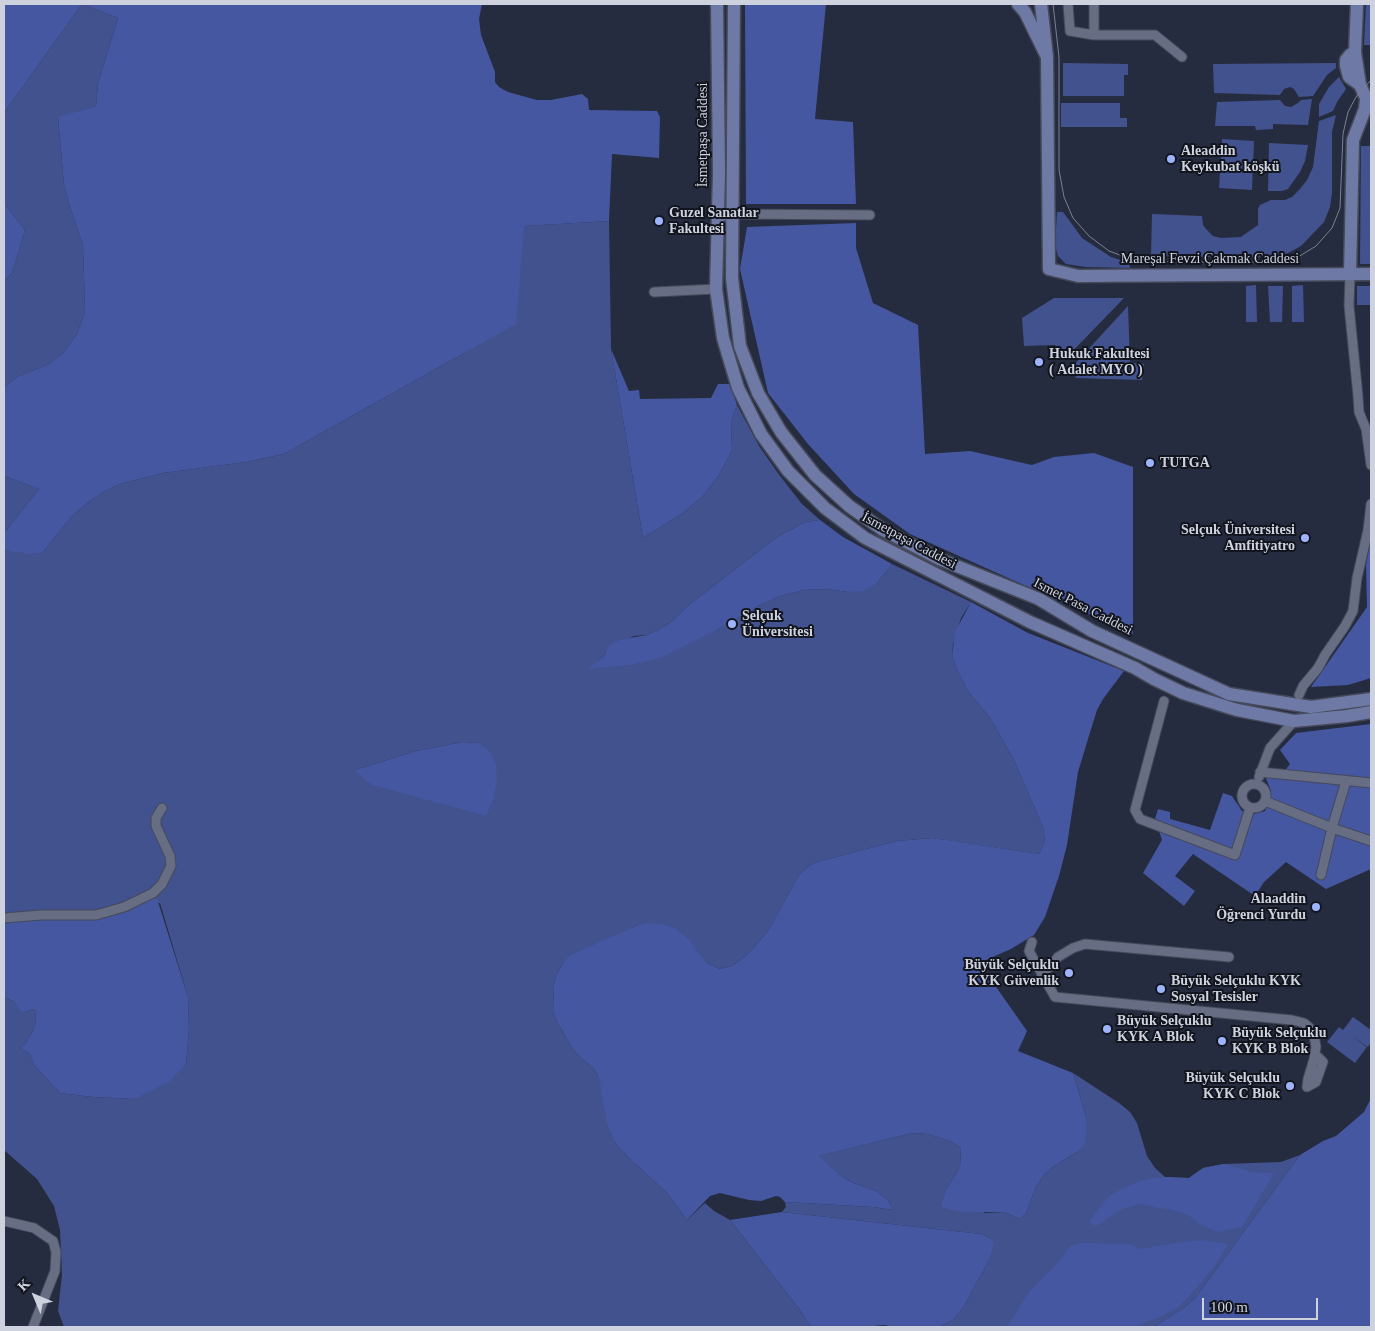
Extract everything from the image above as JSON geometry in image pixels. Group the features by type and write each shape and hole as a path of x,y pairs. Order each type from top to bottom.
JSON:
{"main road":[{"name":"İsmetpaşa Caddesi","path":"717,4 719,173 716,289 723,338 738,388 761,434 788,472 825,508 865,538 1034,624 1135,668 1183,693 1237,710 1294,721 1371,712"},
{"name":"Ismet Pasa Caddesi","path":"734,4 732,278 740,346 758,393 780,432 815,475 848,506 883,530 939,559 1033,596 1092,630 1229,694 1311,707 1371,699"},
{"path":"1019,4 1028,8 1039,4 1047,57"},
{"path":"1019,4 1040,40 1047,57"},
{"path":"1350,274 1353,140 1365,108 1366,98 1366,85 1349,77 1346,66 1346,60 1355,52 1357,4"},
{"name":"Mareşal Fevzi Çakmak Caddesi","path":"1047,57 1049,270 1078,276 1371,274"},
{"path":"1022,618 1020,613 1021,605 1033,596"},
{"path":"1034,624 1038,623 1045,616 1045,602"}],"street":[{"path":"1068,4 1070,32 1094,36 1155,35 1182,57"},
{"path":"1094,4 1094,36"},
{"path":"718,218 732,214 870,215"},
{"path":"1350,274 1349,306 1358,404 1366,429 1371,465"},
{"path":"654,292 716,289"},
{"path":"1298,695 1318,668 1324,655 1345,626 1353,611 1371,504"},
{"path":"1135,668 1147,656"},
{"path":"1164,701 1135,810 1140,819 1235,855 1250,808"},
{"path":"1257,784 1270,748 1294,721"},
{"path":"1260,772 1371,782"},
{"path":"1321,875 1346,781"},
{"path":"1257,784 1264,790 1265,801 1258,807 1250,808 1244,804 1242,792 1248,785 1257,784"},
{"path":"1265,801 1332,828 1371,841"},
{"path":"4,918 96,915 124,907 153,893 162,884 171,866 170,856 156,826 156,818 162,808"},
{"path":"1032,942 1029,952 1055,997 1292,1020 1304,1023 1312,1030 1316,1047 1314,1059"},
{"path":"1041,973 1058,958 1073,948 1084,944 1229,957"},
{"path":"4,1221 34,1228 53,1241 56,1252 55,1272 33,1327"}],"shaded area":[{"path":"4,4 82,4 4,113"},
{"path":"82,4 118,18 98,83 96,106 58,118 64,185 83,245 85,312 77,334 63,353 49,364 17,377 4,387 4,281 12,273 25,230 4,203 4,113"},
{"path":"82,4 482,4 479,19 481,35 495,72 495,82 499,87 508,92 537,100 551,100 582,94 588,99 589,110 657,111 660,117 659,158 612,154 609,221 524,226 516,324 284,454 246,462 163,473 120,484 101,493 72,516 43,552 31,554 4,550 4,533 39,489 4,476 4,387 17,377 49,364 63,353 77,334 85,312 83,245 64,185 58,117 96,106 98,83 118,18"},
{"path":"745,4 826,4 815,119 853,122 856,204 746,204"},
{"path":"1366,4 1371,4 1371,45 1364,45"},
{"path":"1063,63 1128,64 1128,75 1124,75 1124,96 1063,96"},
{"path":"1336,63 1336,68 1327,75 1313,96 1299,97 1294,89 1290,87 1284,89 1280,95 1214,93 1213,64"},
{"path":"1339,77 1346,89 1333,111 1319,117 1319,104 1329,87"},
{"path":"1312,99 1308,125 1273,124 1273,129 1256,130 1255,126 1215,126 1217,102 1280,100 1285,106 1291,107 1301,100"},
{"path":"1061,103 1120,103 1120,118 1127,118 1127,127 1061,127"},
{"path":"1336,115 1332,132 1332,193 1330,207 1324,222 1301,246 1288,253 1276,256 1240,258 1151,255 1152,214 1202,216 1203,225 1206,229 1213,236 1221,238 1241,237 1258,225 1258,209 1260,205 1271,200 1285,200 1292,197 1307,180 1313,167 1319,121"},
{"path":"1222,139 1254,141 1252,190 1219,188"},
{"path":"1269,143 1308,145 1305,161 1300,172 1288,189 1268,191"},
{"path":"1361,146 1371,146 1371,264 1360,264"},
{"path":"4,203 25,230 12,273 4,281"},
{"path":"1057,212 1063,212 1082,238 1111,257 1129,263 1130,268 1086,267 1066,264 1058,256 1055,245"},
{"path":"609,221 611,349 643,538 683,513 703,496 719,475 732,450 731,422 737,405 759,446 780,476 802,504 820,520 805,522 777,537 690,604 671,622 647,635 634,636 608,647 604,656 588,669 756,607 780,596 804,590 825,589 848,592 877,583 892,564 971,602 961,618 953,644 952,656 968,691 990,718 1013,758 1043,827 1045,841 1039,854 932,838 897,841 820,861 810,865 799,875 768,931 747,955 732,966 720,969 707,963 697,951 638,925 564,961 556,976 553,1012 572,1048 594,1069 599,1078 615,1143 667,1193 687,1220 705,1203 714,1211 730,1220 811,1327 64,1327 58,1311 62,1275 60,1230 54,1206 37,1179 4,1150 4,998 13,1001 26,1012 33,1009 36,1011 35,1027 26,1043 20,1048 30,1054 34,1065 60,1093 135,1099 186,1064 189,1030 188,997 160,903 121,911 4,917 4,550 43,552 72,516 101,493 120,484 163,473 246,462 284,454 466,352 523,226","holes":["463,742 479,743 355,770 416,751"]},
{"path":"856,223 856,248 873,303 918,325 925,454 970,451 1032,465 1054,457 1094,453 1133,467 1133,634 910,534 854,494 808,444 768,393 740,269 747,227"},
{"path":"1256,285 1257,322 1246,322 1246,286"},
{"path":"1303,285 1304,322 1292,322 1292,286"},
{"path":"1268,286 1283,286 1282,322 1270,322"},
{"path":"1357,286 1371,286 1371,305 1357,305"},
{"path":"1054,298 1124,298 1067,357 1056,358 1057,350 1055,345 1024,346 1022,318"},
{"path":"1128,306 1130,363 1144,364 1142,380 1076,378 1072,367"},
{"path":"611,349 629,391 639,390 640,399 711,398 718,384 730,384 737,405 731,422 732,450 719,475 703,496 683,513 643,538"},
{"path":"4,476 39,489 4,533"},
{"path":"820,520 843,537 892,564 877,583 864,591 804,590 780,596 660,658 630,665 587,669 604,656 608,647 614,642 647,635 671,622 690,604 777,537 805,522"},
{"path":"1371,537 1371,678 1348,685 1311,687 1367,607 1366,565"},
{"path":"971,602 1028,633 1124,671 1097,710 1078,772 1067,845 1045,917 1034,935 1011,949 986,960 979,968 987,974 1027,1031 1018,1051 1073,1073 1087,1120 1085,1144 1077,1152 1054,1166 1043,1176 1036,1187 1026,1213 1020,1219 1004,1212 962,1212 941,1207 947,1188 960,1167 961,1148 950,1141 928,1134 912,1133 819,1156 841,1176 851,1182 876,1191 888,1200 893,1210 873,1207 785,1202 776,1196 761,1201 749,1200 720,1193 710,1196 687,1220 667,1193 615,1143 607,1123 599,1078 594,1069 572,1048 553,1012 556,976 564,961 571,955 638,925 649,923 675,928 688,939 707,963 720,969 732,966 747,955 768,931 799,875 810,865 897,841 932,838 1039,854 1045,841 1043,827 1013,758 990,718 968,691 952,656 955,632"},
{"path":"1371,724 1371,869 1326,889 1286,862 1264,882 1255,896 1193,854 1175,876 1195,891 1184,906 1143,873 1162,840 1155,819 1158,809 1170,812 1170,819 1210,830 1223,793 1232,796 1242,811 1254,814 1265,811 1271,791 1265,776 1278,779 1290,764 1280,750 1296,733"},
{"path":"463,742 479,743 488,750 496,763 497,779 493,800 486,816 373,785 355,770 416,751"},
{"path":"155,892 188,997 189,1030 186,1064 170,1081 135,1099 60,1093 34,1065 30,1054 20,1048 26,1043 35,1027 36,1011 33,1009 26,1012 21,1011 13,1001 4,998 4,917 94,917"},
{"path":"1353,1017 1371,1030 1371,1042 1368,1047 1352,1036 1367,1047 1355,1063 1327,1042 1339,1027 1343,1030"},
{"path":"1073,1073 1130,1112 1137,1123 1147,1156 1155,1168 1165,1177 1189,1178 1203,1168 1224,1164 1281,1162 1300,1155 1196,1297 1185,1307 1154,1327 939,1327 953,1320 964,1306 989,1260 990,1238 981,1234 782,1212 786,1207 785,1202 873,1207 893,1210 888,1200 876,1191 851,1182 841,1176 818,1156 912,1133 928,1134 950,1141 961,1148 960,1167 947,1188 985,1213 1004,1212 1020,1219 1026,1213 1036,1187 1043,1176 1054,1166 1077,1152 1087,1120"},
{"path":"1371,1098 1371,1327 1154,1327 1185,1307 1196,1297 1300,1155 1323,1141 1336,1136 1364,1112"},
{"path":"1224,1164 1251,1172 1274,1173 1242,1227 1218,1232 1203,1226 1188,1215 1139,1204 1122,1209 1096,1226 1089,1222 1109,1196 1127,1186 1148,1179 1165,1177 1189,1178 1203,1168"},
{"path":"782,1212 981,1234 990,1238 994,1244 989,1260 964,1306 953,1320 939,1327 895,1327 884,1325 811,1327 730,1220"},
{"path":"1202,1240 1228,1244 1214,1267 1177,1308 1138,1327 1007,1327 1030,1291 1056,1265 1070,1246 1081,1243 1128,1244 1140,1249"}],"tram line":[{"path":"1053,4 1059,57 1059,170 1064,197 1073,218 1089,236 1109,251 1131,259 1170,262 1278,262 1298,257 1316,246 1332,228 1340,208 1343,134 1348,112 1356,97 1371,80"}],"place":[{"name":"Aleaddin Keykubat köşkü","path":"1171,159"},
{"name":"Guzel Sanatlar Fakultesi","path":"659,221"},
{"name":"Hukuk Fakultesi ( Adalet MYO )","path":"1039,362"},
{"name":"TUTGA","path":"1150,463"},
{"name":"Selçuk Üniversitesi Amfitiyatro","path":"1305,538"},
{"name":"Selçuk Üniversitesi","path":"732,624"},
{"name":"Alaaddin Öğrenci Yurdu","path":"1316,907"},
{"name":"Büyük Selçuklu KYK Güvenlik","path":"1069,973"},
{"name":"Büyük Selçuklu KYK Sosyal Tesisler","path":"1161,989"},
{"name":"Büyük Selçuklu KYK A Blok","path":"1107,1029"},
{"name":"Büyük Selçuklu KYK B Blok","path":"1222,1041"},
{"name":"Büyük Selçuklu KYK C Blok","path":"1290,1086"}]}
